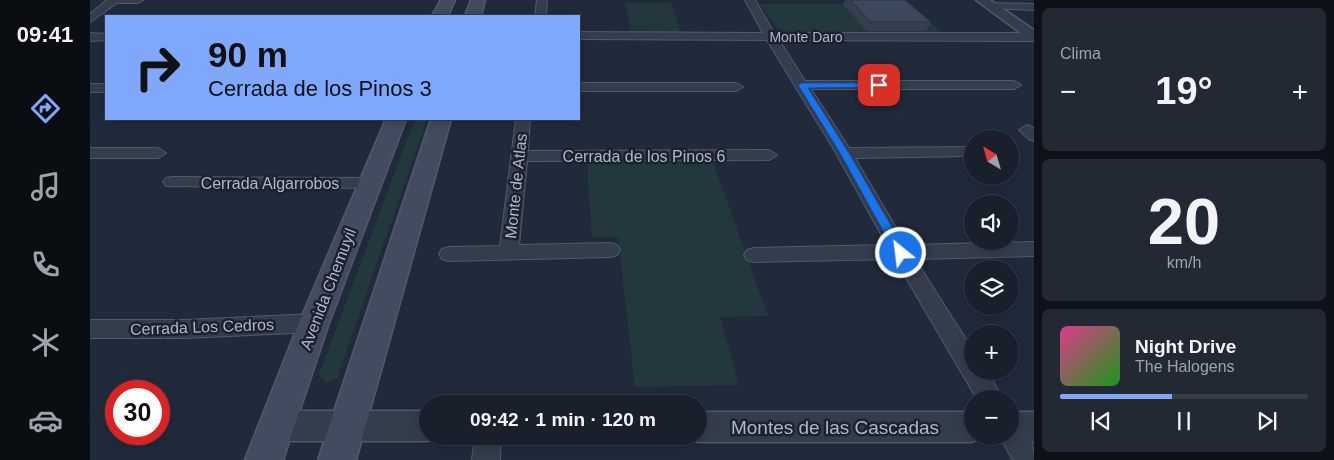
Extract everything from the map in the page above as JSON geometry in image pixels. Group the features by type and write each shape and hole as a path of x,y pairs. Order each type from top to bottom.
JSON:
{"main road":[{"path":"440,15 448,0"},
{"path":"473,15 478,0"},
{"name":"Avenida Chemuyil","path":"264,460 314,323 396,120"},
{"path":"337,460 441,120"}],"street":[{"path":"90,18 114,0 138,0"},
{"path":"541,15 542,0"},
{"path":"750,0 844,153 901,253 964,355"},
{"path":"986,3 1034,7"},
{"path":"986,3 1034,36"},
{"name":"Monte Daro","path":"580,36 1034,36"},
{"path":"90,37 105,37"},
{"path":"802,85 1014,85"},
{"path":"580,87 736,88"},
{"path":"90,88 105,88"},
{"name":"Monte de Atlas","path":"509,253 523,120"},
{"path":"844,153 964,151"},
{"path":"90,154 158,153"},
{"name":"Cerrada de los Pinos 6","path":"519,156 769,155"},
{"name":"Cerrada Algarrobos","path":"172,182 369,183"},
{"path":"754,255 1034,249"},
{"path":"449,254 610,250"},
{"name":"Cerrada Los Cedros","path":"90,330 185,329 314,323"},
{"path":"277,426 419,426"},
{"name":"Montes de las Cascadas","path":"707,427 964,427"},
{"path":"1019,428 1034,427"},
{"path":"1019,444 1028,460"},
{"path":"486,460 487,445"}],"green space":[{"path":"625,3 671,3 681,32 631,32"},
{"path":"760,4 908,4 943,34 780,33"},
{"path":"415,120 427,120 337,378 326,383 319,375"},
{"path":"713,162 768,316 720,317 739,385 635,387 618,237 592,237 587,163"}],"building":[{"path":"850,0 905,0 931,22 871,22"}],"route":[{"path":"879,85 802,85 844,153 901,253"}]}
